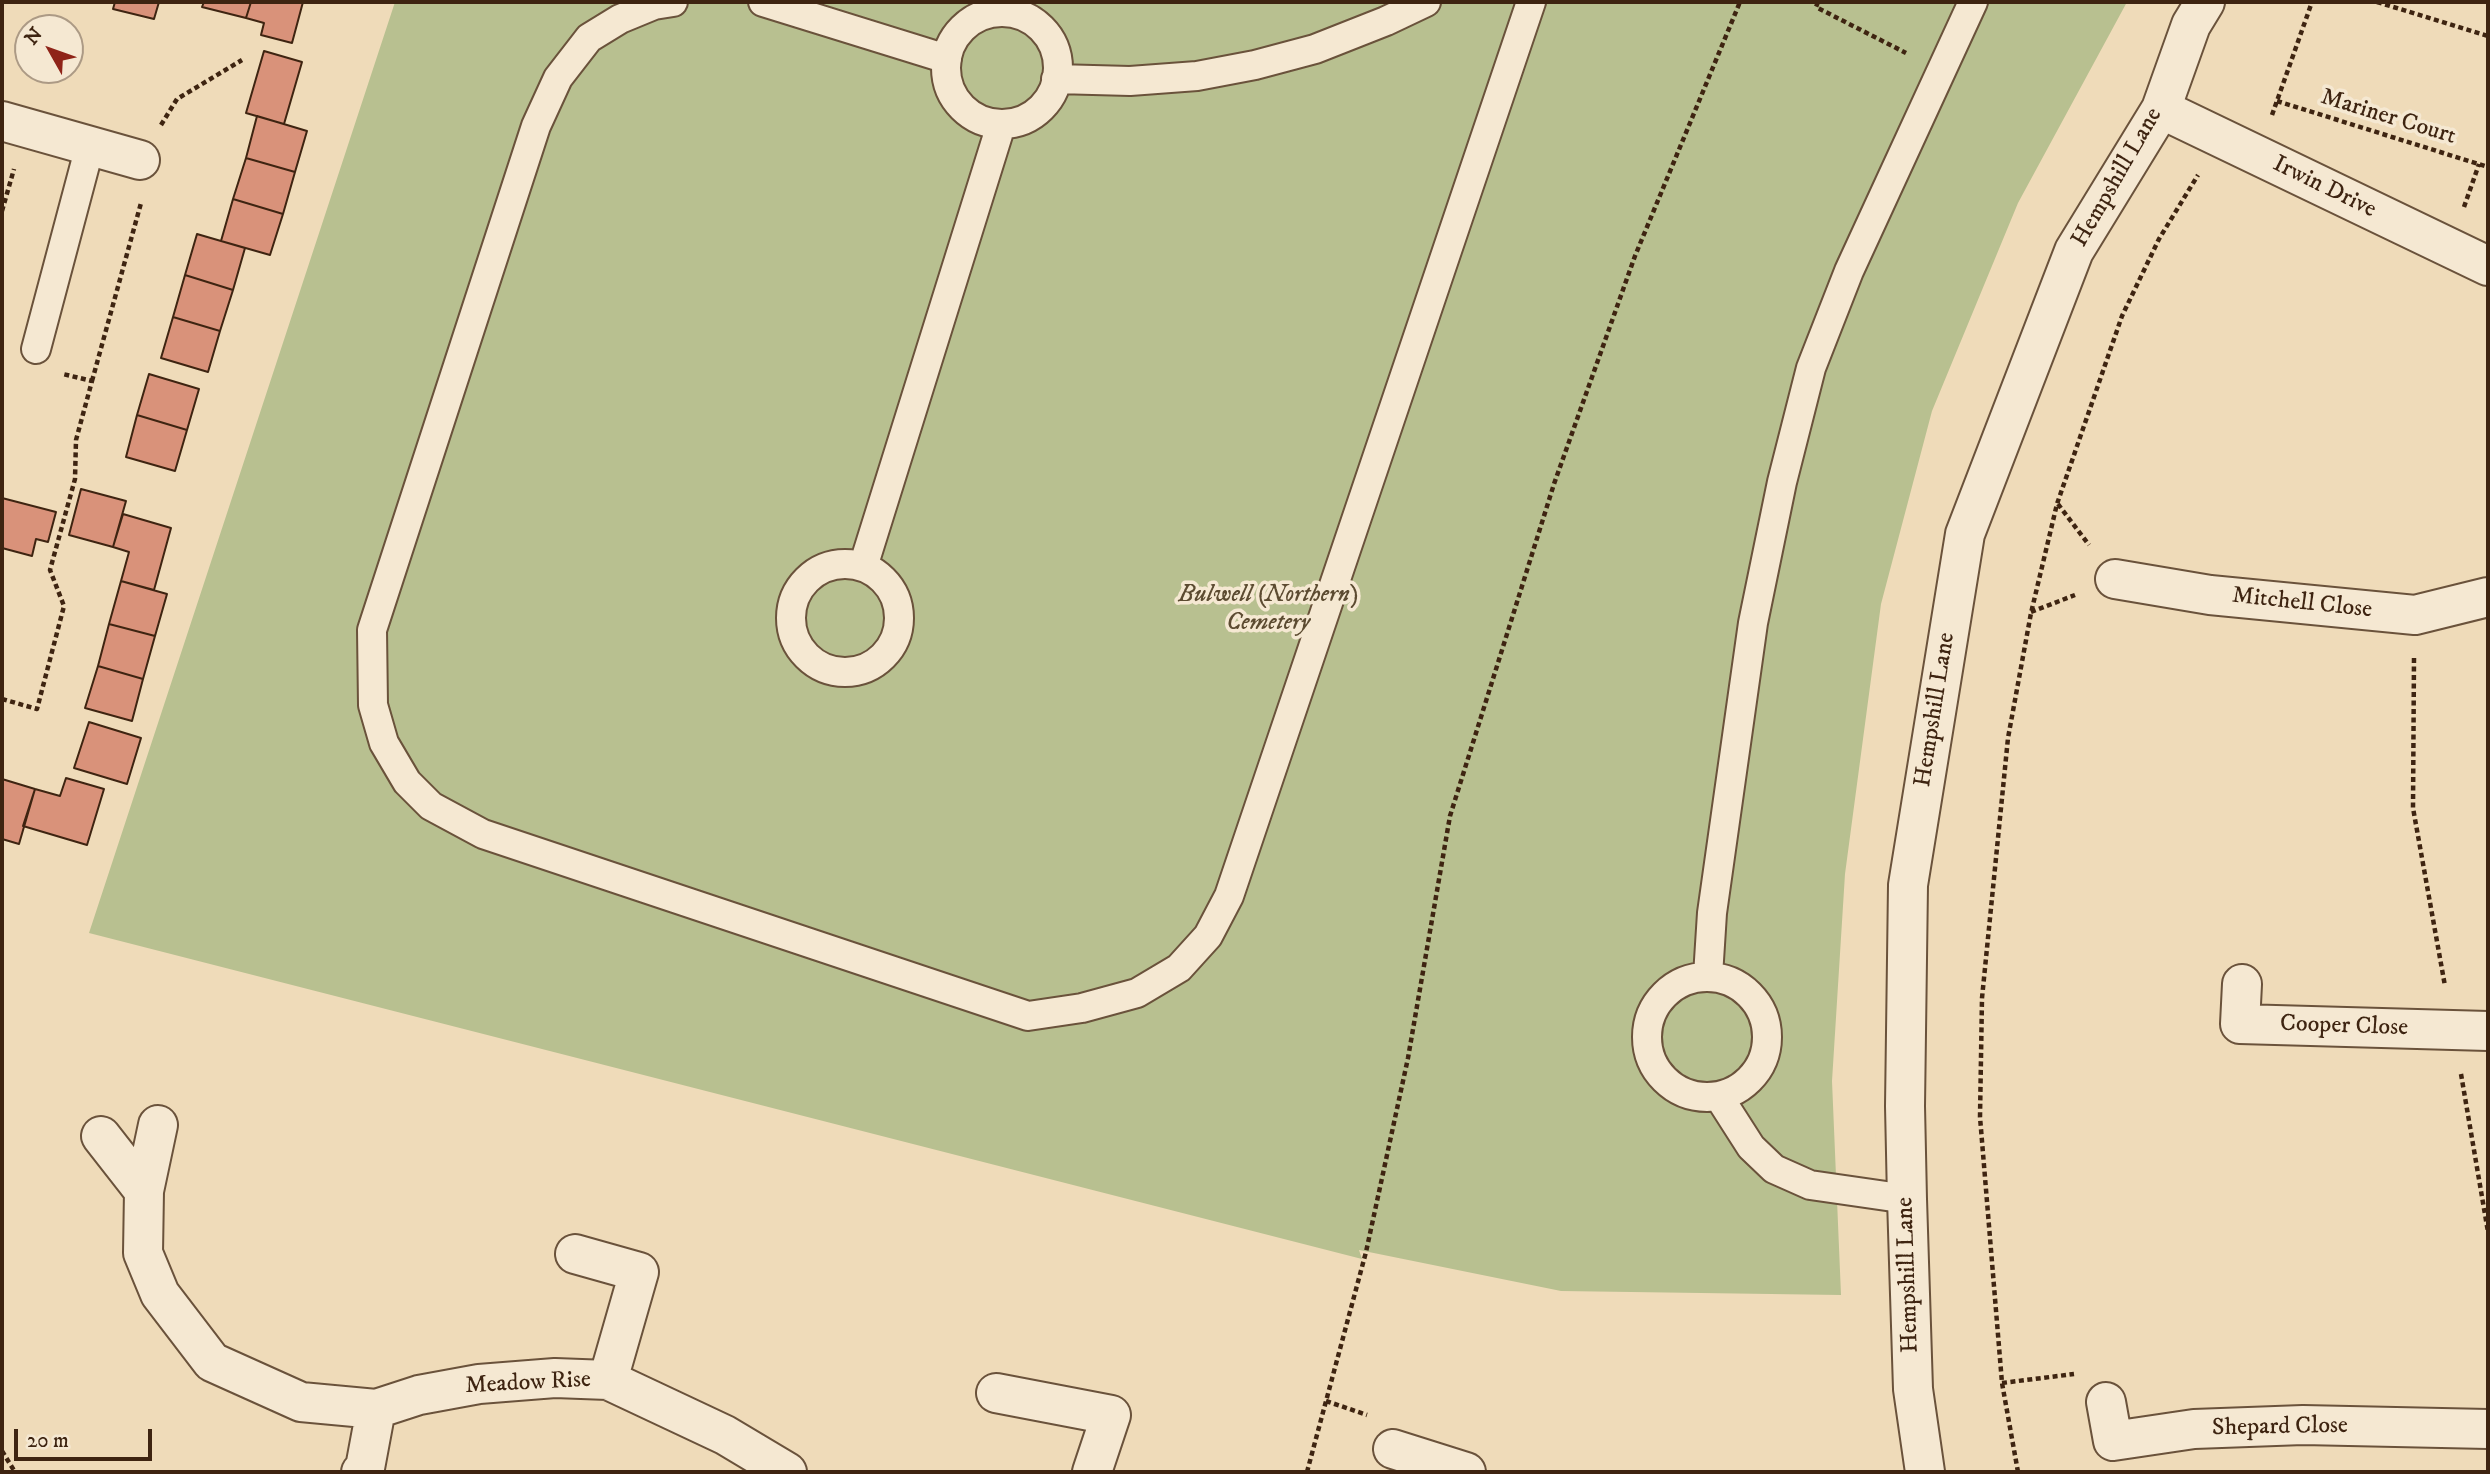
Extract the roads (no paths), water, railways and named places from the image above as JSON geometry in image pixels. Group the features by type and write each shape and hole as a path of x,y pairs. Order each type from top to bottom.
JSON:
{"street":[{"name":"Hempshill Lane","path":"1925,1472 1913,1389 1907,1199 1905,1106 1908,885 1965,534 2074,251 2161,108 2190,25 2205,2"},
{"name":"Irwin Drive","path":"2161,108 2488,266"},
{"path":"2,121 140,160"},
{"name":"Mitchell Close","path":"2115,579 2210,595 2415,615 2488,597"},
{"name":"Cooper Close","path":"2242,985 2240,1024 2471,1031"},
{"name":"Meadow Rise","path":"159,1125 144,1191 143,1253 160,1294 212,1362 301,1402 376,1409 419,1395 479,1384 555,1378 608,1380 724,1434 787,1472"},
{"path":"101,1136 144,1191"},
{"path":"575,1254 639,1272 608,1380"},
{"path":"996,1393 1111,1415 1092,1472"},
{"name":"Shepard Close","path":"2106,1402 2113,1441 2193,1430 2304,1425 2488,1429"},
{"path":"361,1472 365,1468 376,1409"},
{"path":"1393,1449 1466,1472"}],"lane":[{"path":"673,2 654,5 620,19 589,38 558,78 536,126 372,631 373,705 384,743 407,782 431,806 483,834 1028,1016 1082,1009 1137,993 1179,968 1208,936 1228,896 1531,2"},
{"path":"763,2 947,59"},
{"path":"1056,79 1130,81 1197,76 1255,65 1315,49 1387,21 1426,2"},
{"path":"1708,976 1712,913 1753,623 1782,482 1811,369 1849,271 1973,2"},
{"path":"1004,6 1043,28 1055,46 1059,68 1054,90 1042,108 1023,120 1001,125 979,120 961,107 949,89 945,67 947,59 949,45 962,27 981,15 1004,6"},
{"path":"863,567 1001,125"},
{"path":"36,349 90,146"},
{"path":"1708,976 1723,978 1748,991 1763,1013 1768,1040 1761,1066 1744,1087 1719,1097 1692,1096 1668,1084 1651,1062 1646,1035 1653,1009 1671,988 1696,977 1708,976"},
{"path":"1719,1097 1751,1147 1774,1170 1810,1185 1907,1199"}],"park label":[{"name":"Bulwell (Northern) Cemetery","path":"1268,610"}]}
